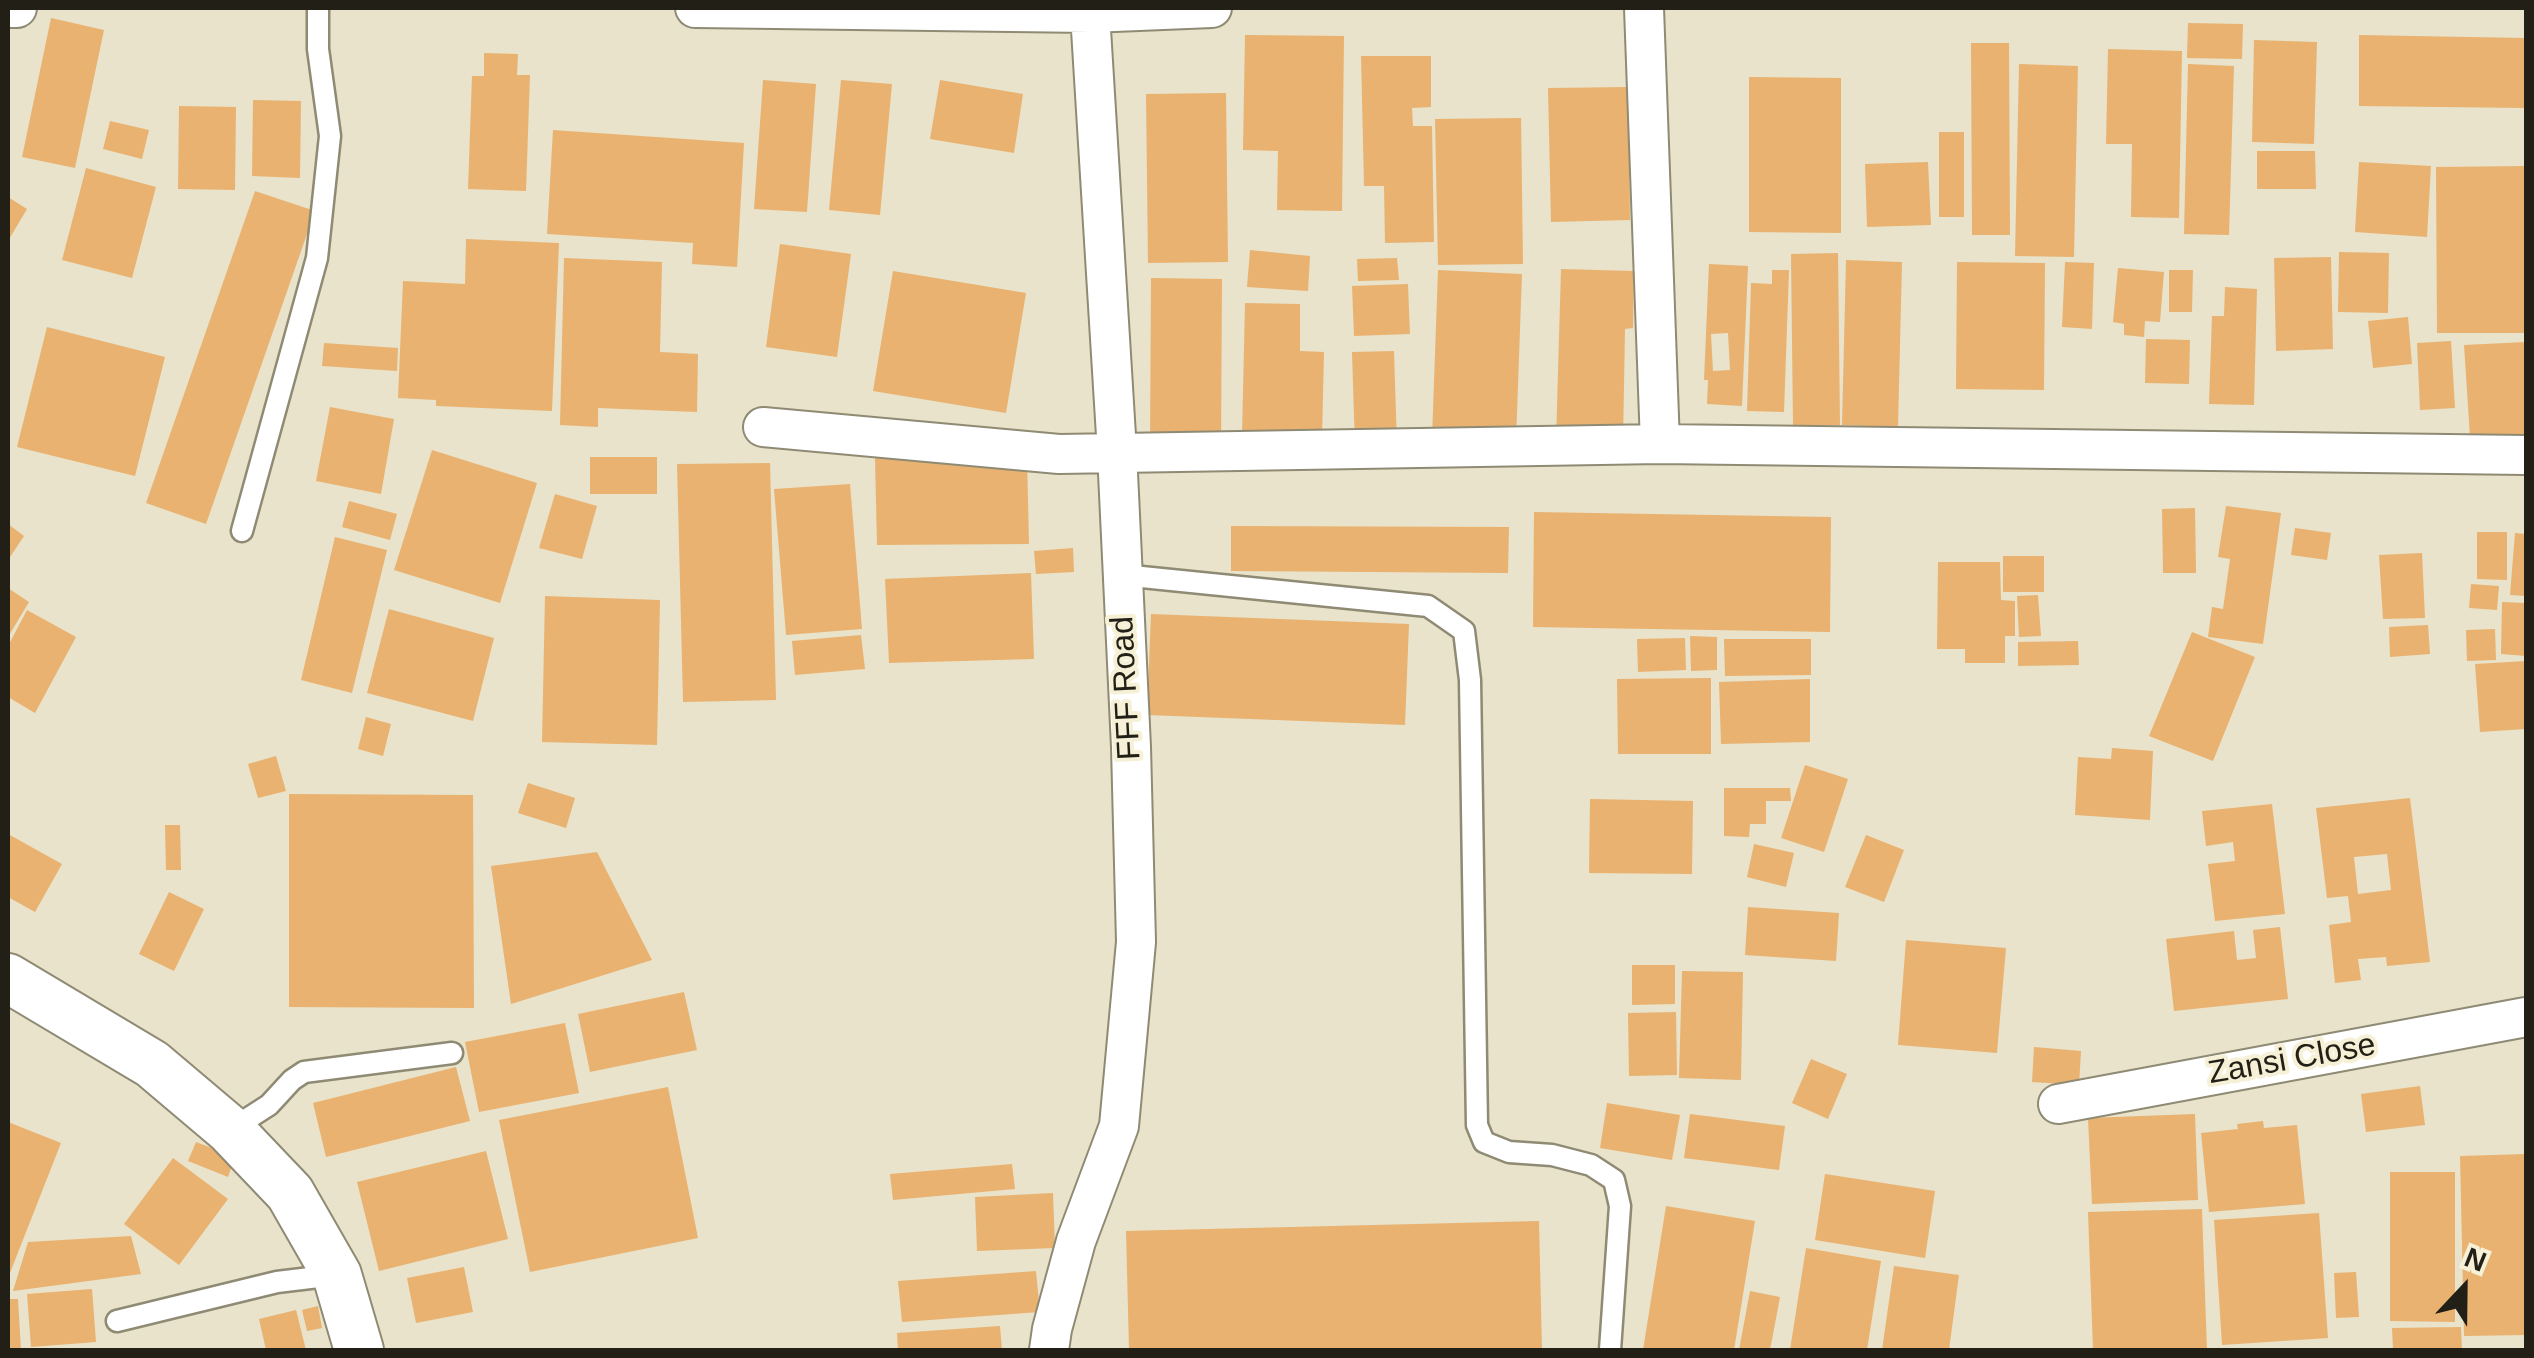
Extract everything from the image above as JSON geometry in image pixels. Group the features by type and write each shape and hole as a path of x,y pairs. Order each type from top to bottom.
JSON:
{"street":[{"path":"8,8 18,8"},
{"path":"695,8 1090,13 1212,8"},
{"path":"1644,8 1660,444"},
{"name":"FFF Road","path":"1050,1350 1076,1241 1119,1126 1136,942 1117,452 1090,13"},
{"path":"763,427 1060,454 1660,444 2526,455"},
{"path":"8,978 152,1064 230,1130 290,1193 338,1275 359,1350"},
{"name":"Zansi Close","path":"2058,1104 2526,1017"}],"lane":[{"path":"242,531 319,241 330,136 318,49 318,8"},
{"path":"1122,576 1428,606 1464,632 1470,680 1477,1125 1484,1142 1509,1152 1552,1155 1592,1165 1614,1180 1620,1206 1610,1350"},
{"path":"230,1130 269,1106 304,1072 452,1053"},
{"path":"117,1321 277,1282 338,1275"}],"building":[{"path":"51,18 104,30 75,168 22,157"},
{"path":"2188,23 2243,24 2242,59 2187,58"},
{"path":"1245,35 1344,36 1342,211 1277,210 1278,151 1243,150"},
{"path":"2359,35 2525,38 2524,108 2359,106"},
{"path":"2254,40 2317,42 2314,144 2252,142"},
{"path":"1971,43 2009,43 2010,235 1972,235"},
{"path":"2108,49 2182,51 2179,218 2131,217 2132,144 2106,144"},
{"path":"484,53 518,54 517,75 530,75 526,191 468,189 472,76 484,76"},
{"path":"1361,56 1431,56 1431,107 1412,108 1413,126 1432,126 1434,242 1385,243 1384,186 1364,186"},
{"path":"2019,64 2078,66 2074,257 2015,256"},
{"path":"2188,64 2234,66 2229,235 2184,234"},
{"path":"1749,77 1841,78 1841,233 1749,232"},
{"path":"763,80 816,84 807,212 754,209"},
{"path":"841,80 892,84 880,215 829,210"},
{"path":"940,80 1023,94 1014,153 930,139"},
{"path":"1628,87 1630,220 1551,222 1548,88"},
{"path":"1226,93 1228,262 1148,263 1146,94"},
{"path":"253,100 301,101 300,178 252,176"},
{"path":"179,106 236,107 235,190 178,189"},
{"path":"1521,118 1523,264 1438,265 1435,119"},
{"path":"110,121 149,130 142,159 103,149"},
{"path":"553,130 744,143 737,267 692,264 693,243 547,234"},
{"path":"1939,132 1964,132 1964,217 1939,217"},
{"path":"2257,151 2315,151 2316,189 2257,189"},
{"path":"1928,162 1931,225 1867,227 1865,164"},
{"path":"2359,162 2431,166 2427,237 2355,232"},
{"path":"2526,166 2526,333 2437,333 2436,167"},
{"path":"86,168 156,187 132,278 62,260"},
{"path":"255,191 315,211 206,524 146,503"},
{"path":"8,197 27,209 8,241"},
{"path":"466,239 559,243 552,411 436,406 436,400 398,398 403,281 465,284"},
{"path":"780,244 851,254 837,357 766,347"},
{"path":"1250,250 1310,256 1308,291 1247,287"},
{"path":"2339,252 2389,253 2388,313 2338,312"},
{"path":"1838,253 1840,425 1793,425 1791,254"},
{"path":"2331,257 2333,349 2276,351 2274,258"},
{"path":"564,258 662,262 660,352 698,354 697,412 598,408 598,427 560,425"},
{"path":"1397,258 1399,280 1358,281 1357,259"},
{"path":"1846,260 1902,262 1898,427 1842,425"},
{"path":"1957,262 2045,263 2044,390 1956,389"},
{"path":"2065,262 2094,263 2092,329 2062,327"},
{"path":"1709,264 1748,266 1742,406 1707,404 1708,380 1704,380","holes":["1728,333 1730,370 1713,371 1711,334"]},
{"path":"2118,268 2164,272 2160,322 2145,321 2144,337 2124,335 2124,324 2113,322"},
{"path":"1561,269 1634,271 1633,328 1625,329 1623,443 1556,441"},
{"path":"1438,270 1522,274 1516,441 1432,438"},
{"path":"1772,270 1789,270 1784,412 1747,411 1751,283 1772,284"},
{"path":"2169,270 2193,270 2192,312 2169,312"},
{"path":"893,271 1026,293 1006,413 873,391"},
{"path":"1151,278 1222,279 1221,448 1150,447"},
{"path":"1408,284 1410,334 1354,336 1352,286"},
{"path":"2225,287 2257,289 2254,405 2209,404 2212,316 2224,316"},
{"path":"1245,303 1300,304 1300,351 1324,352 1322,438 1242,436"},
{"path":"2408,317 2412,364 2373,368 2368,321"},
{"path":"47,327 165,357 135,476 17,447"},
{"path":"2146,339 2190,340 2189,384 2145,383"},
{"path":"2451,341 2455,408 2420,410 2417,343"},
{"path":"2526,342 2526,434 2470,437 2464,345"},
{"path":"324,343 398,348 397,371 322,366"},
{"path":"1394,351 1397,447 1355,448 1352,352"},
{"path":"330,407 394,419 381,494 316,481"},
{"path":"432,450 537,483 500,603 394,570"},
{"path":"590,457 657,457 657,494 590,494"},
{"path":"1027,457 1029,544 877,545 875,458"},
{"path":"770,463 776,700 683,702 677,464"},
{"path":"850,484 862,629 786,635 774,489"},
{"path":"555,494 597,506 582,559 539,548"},
{"path":"349,501 397,514 390,540 342,527"},
{"path":"2226,506 2281,513 2263,644 2208,637 2212,607 2223,609 2230,559 2218,557"},
{"path":"2195,508 2196,573 2163,573 2162,509"},
{"path":"1534,512 1831,517 1830,632 1533,627"},
{"path":"8,524 24,536 8,560"},
{"path":"1231,526 1509,527 1508,573 1231,571"},
{"path":"2295,528 2331,533 2327,560 2291,555"},
{"path":"2477,532 2507,532 2507,580 2477,579"},
{"path":"2515,533 2526,534 2526,596 2510,595"},
{"path":"335,537 387,550 352,693 301,680"},
{"path":"1073,548 1074,572 1036,574 1034,551"},
{"path":"2422,553 2425,618 2383,619 2379,555"},
{"path":"2003,556 2044,556 2044,592 2003,592"},
{"path":"1938,562 2000,562 2001,600 2015,601 2015,636 2005,636 2005,663 1965,663 1965,649 1937,649"},
{"path":"1031,573 1034,659 889,663 885,579"},
{"path":"2471,584 2499,586 2497,610 2469,608"},
{"path":"8,588 29,602 8,637"},
{"path":"2038,595 2041,636 2019,637 2017,596"},
{"path":"545,596 660,600 657,745 542,742"},
{"path":"2502,602 2526,603 2526,656 2501,654"},
{"path":"389,609 494,638 473,721 367,693"},
{"path":"27,610 76,637 35,713 8,697 8,646"},
{"path":"1151,614 1409,624 1405,725 1147,715"},
{"path":"2428,625 2430,654 2390,657 2389,627"},
{"path":"2495,629 2496,660 2467,661 2466,630"},
{"path":"2192,632 2255,657 2213,761 2149,736"},
{"path":"861,635 865,669 795,675 792,641"},
{"path":"1690,636 1717,637 1717,670 1691,671"},
{"path":"1685,638 1686,670 1638,672 1637,639"},
{"path":"1724,639 1811,639 1811,675 1725,676"},
{"path":"2078,641 2079,665 2018,666 2018,642"},
{"path":"2526,661 2526,729 2480,732 2475,664"},
{"path":"1711,678 1711,754 1618,754 1617,679"},
{"path":"1810,679 1810,742 1721,744 1719,682"},
{"path":"366,717 391,724 383,756 358,749"},
{"path":"2112,748 2153,751 2150,820 2075,815 2078,757 2111,759"},
{"path":"276,756 286,791 258,798 248,764"},
{"path":"1805,765 1848,779 1824,852 1781,838"},
{"path":"528,783 575,798 566,828 518,813"},
{"path":"1724,788 1790,788 1791,801 1766,801 1766,824 1750,824 1749,837 1724,836"},
{"path":"289,794 473,795 474,1008 289,1007"},
{"path":"2410,798 2430,962 2387,966 2386,957 2358,959 2361,980 2335,983 2329,925 2351,922 2348,896 2327,898 2316,808","holes":["2387,854 2391,890 2358,894 2354,857"]},
{"path":"1590,799 1693,801 1692,874 1589,873"},
{"path":"2272,804 2285,914 2215,921 2208,864 2235,861 2233,842 2206,846 2202,811"},
{"path":"165,825 180,825 181,870 166,870"},
{"path":"8,834 62,864 35,912 8,897"},
{"path":"1866,835 1904,850 1884,902 1845,887"},
{"path":"1754,844 1794,853 1786,887 1747,877"},
{"path":"597,852 652,960 511,1004 491,866"},
{"path":"169,892 204,909 174,971 139,954"},
{"path":"1748,907 1839,913 1836,961 1745,955"},
{"path":"2280,927 2288,999 2174,1011 2166,939 2234,931 2237,960 2256,958 2253,930"},
{"path":"1906,940 2006,948 1997,1053 1898,1045"},
{"path":"1632,965 1675,965 1675,1004 1632,1005"},
{"path":"1682,971 1743,972 1741,1080 1679,1078"},
{"path":"684,992 697,1050 590,1072 578,1014"},
{"path":"1676,1012 1677,1075 1629,1076 1628,1013"},
{"path":"565,1023 579,1093 479,1112 465,1042"},
{"path":"2034,1047 2081,1051 2079,1085 2032,1082"},
{"path":"1811,1059 1847,1074 1828,1119 1792,1103"},
{"path":"456,1067 470,1121 326,1157 313,1103"},
{"path":"2420,1086 2425,1125 2366,1132 2361,1094"},
{"path":"668,1087 698,1238 530,1272 499,1120"},
{"path":"1607,1103 1680,1115 1672,1160 1600,1148"},
{"path":"1690,1114 1785,1126 1779,1170 1684,1158"},
{"path":"2195,1114 2198,1200 2092,1204 2088,1118"},
{"path":"2263,1121 2264,1128 2297,1125 2305,1204 2209,1212 2201,1133 2238,1129 2237,1124"},
{"path":"8,1122 61,1143 8,1278"},
{"path":"196,1142 235,1157 228,1177 188,1161"},
{"path":"486,1151 508,1239 379,1271 357,1182"},
{"path":"2526,1154 2526,1335 2464,1336 2460,1156"},
{"path":"173,1158 228,1199 179,1265 124,1224"},
{"path":"1012,1164 1015,1189 893,1200 890,1174"},
{"path":"2390,1172 2455,1172 2455,1322 2390,1321"},
{"path":"1825,1174 1935,1191 1925,1258 1815,1240"},
{"path":"1053,1193 1055,1248 977,1251 975,1197"},
{"path":"1666,1206 1755,1221 1734,1350 1643,1350"},
{"path":"2202,1209 2207,1350 2093,1350 2088,1212"},
{"path":"2319,1213 2328,1338 2222,1345 2214,1220"},
{"path":"1539,1221 1542,1350 1129,1350 1126,1231"},
{"path":"131,1236 141,1274 13,1291 28,1242"},
{"path":"1806,1248 1881,1261 1867,1350 1790,1350"},
{"path":"1894,1266 1959,1275 1949,1350 1882,1350"},
{"path":"464,1267 473,1312 416,1323 407,1278"},
{"path":"1036,1271 1040,1312 902,1322 898,1281"},
{"path":"2356,1272 2359,1317 2336,1318 2334,1273"},
{"path":"92,1289 96,1342 31,1347 27,1294"},
{"path":"1750,1291 1780,1297 1770,1350 1739,1350"},
{"path":"8,1299 18,1299 21,1350 8,1350"},
{"path":"318,1306 322,1328 307,1331 302,1310"},
{"path":"296,1310 306,1350 266,1350 259,1319"},
{"path":"1000,1326 1002,1350 898,1350 897,1333"},
{"path":"2461,1327 2462,1350 2393,1350 2392,1328"}]}
